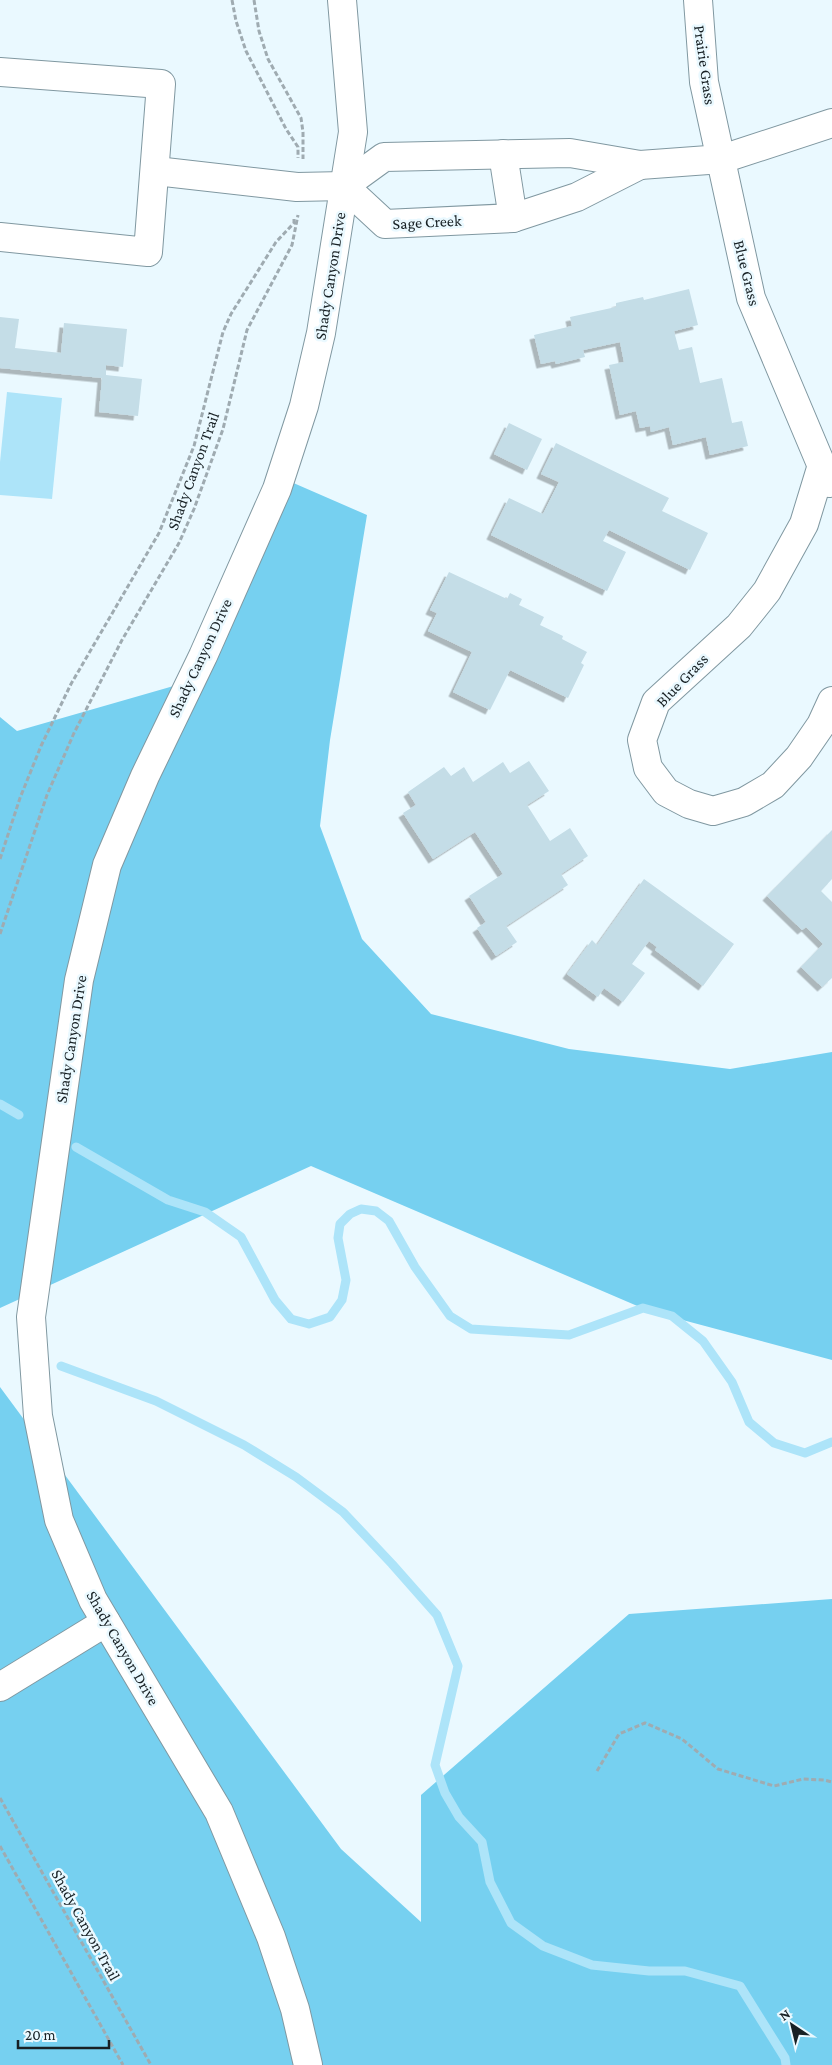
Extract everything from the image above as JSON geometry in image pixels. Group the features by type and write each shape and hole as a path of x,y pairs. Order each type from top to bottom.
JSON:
{"street":[{"name":"Shady Canyon Drive","path":"308,2065 295,2010 271,1937 219,1812 92,1600 60,1520 38,1416 30,1317 79,980 107,865 144,776 203,656 277,489 304,406 322,333 353,132 342,0"},
{"name":"Prairie Grass","path":"698,0 704,82 722,159"},
{"path":"0,72 161,84 156,171 148,252 0,237"},
{"name":"Sage Creek","path":"640,165 577,197 514,218 385,224 344,186 384,157 570,153 640,165 722,159 832,123"},
{"path":"503,154 514,218"},
{"name":"Blue Grass","path":"722,159 751,298 832,491"},
{"path":"156,171 300,187 344,186"},
{"name":"Blue Grass","path":"822,465 804,524 767,591 739,626 656,702 642,740 648,768 666,792 689,804 713,811 744,802 773,785 799,757 821,725 832,701"},
{"path":"0,1688 106,1622"}],"path":[{"name":"Shady Canyon Trail","path":"0,859 20,798 45,737 71,684 159,533 194,446 223,332 231,314 276,242 294,222 300,187 298,147 286,129 246,51 236,21 232,0"},
{"name":"Shady Canyon Trail","path":"0,934 48,795 74,733 122,640 179,543 194,509 223,429 247,330 295,238 303,132 301,118 265,51 259,31 254,0"},
{"path":"597,1770 619,1734 645,1723 682,1740 718,1769 774,1786 803,1779 832,1782"},
{"name":"Shady Canyon Trail","path":"0,1798 150,2065"},
{"path":"0,1846 123,2065"}],"shaded area":[{"path":"7,392 62,398 52,499 0,495 0,462"},
{"path":"282,478 367,515 330,740 320,826 362,939 431,1014 569,1049 730,1069 832,1052 832,1360 649,1311 311,1166 0,1308 0,717 17,731 184,683"},
{"path":"0,1387 341,1849 421,1922 421,1795 629,1614 832,1599 832,2065 0,2065"}],"building":[{"path":"689,289 698,325 674,331 679,350 692,347 700,383 722,378 732,423 742,421 748,446 710,455 706,437 673,445 669,427 651,432 650,426 640,428 636,411 620,415 609,365 624,362 620,342 583,350 585,357 556,364 555,361 541,364 534,335 572,326 570,317 616,307 616,303 643,297 644,300"},
{"path":"0,317 19,319 15,348 61,353 64,323 127,329 123,367 106,365 106,375 142,379 138,416 99,412 102,378 0,368"},
{"path":"509,423 542,439 527,470 494,454"},
{"path":"556,443 669,498 662,511 708,533 690,570 609,530 603,541 626,552 607,591 491,535 509,498 543,514 559,482 541,474"},
{"path":"449,572 507,599 510,593 522,599 519,605 544,617 540,625 563,636 562,639 587,652 581,663 584,665 568,698 510,670 490,710 453,692 472,652 428,631 437,613 430,610"},
{"path":"529,761 549,791 527,805 550,841 570,828 588,856 561,874 568,885 506,926 517,942 496,956 477,928 486,922 469,896 503,874 475,832 433,859 403,813 416,805 408,792 444,767 451,776 464,767 473,782 503,762 510,773"},
{"path":"832,830 832,879 821,891 832,902 832,978 822,987 801,967 823,944 806,927 802,930 767,896"},
{"path":"644,879 734,944 703,986 655,950 657,947 649,941 632,964 645,973 623,1002 604,988 598,997 567,974 592,940 597,945"}],"waterway":[{"path":"0,1104 19,1115"},
{"path":"76,1147 168,1200 205,1212 241,1237 275,1300 291,1319 309,1324 330,1317 342,1300 346,1280 338,1238 340,1224 350,1214 361,1209 376,1211 389,1221 415,1267 450,1316 471,1329 569,1335 643,1308 672,1316 703,1341 732,1382 749,1422 774,1443 805,1453 832,1442"},
{"path":"61,1366 156,1401 244,1445 296,1477 343,1512 437,1615 458,1666 435,1765 445,1793 459,1817 482,1842 490,1882 511,1923 543,1946 592,1965 649,1971 685,1971 740,1986 785,2058 786,2065"}]}
